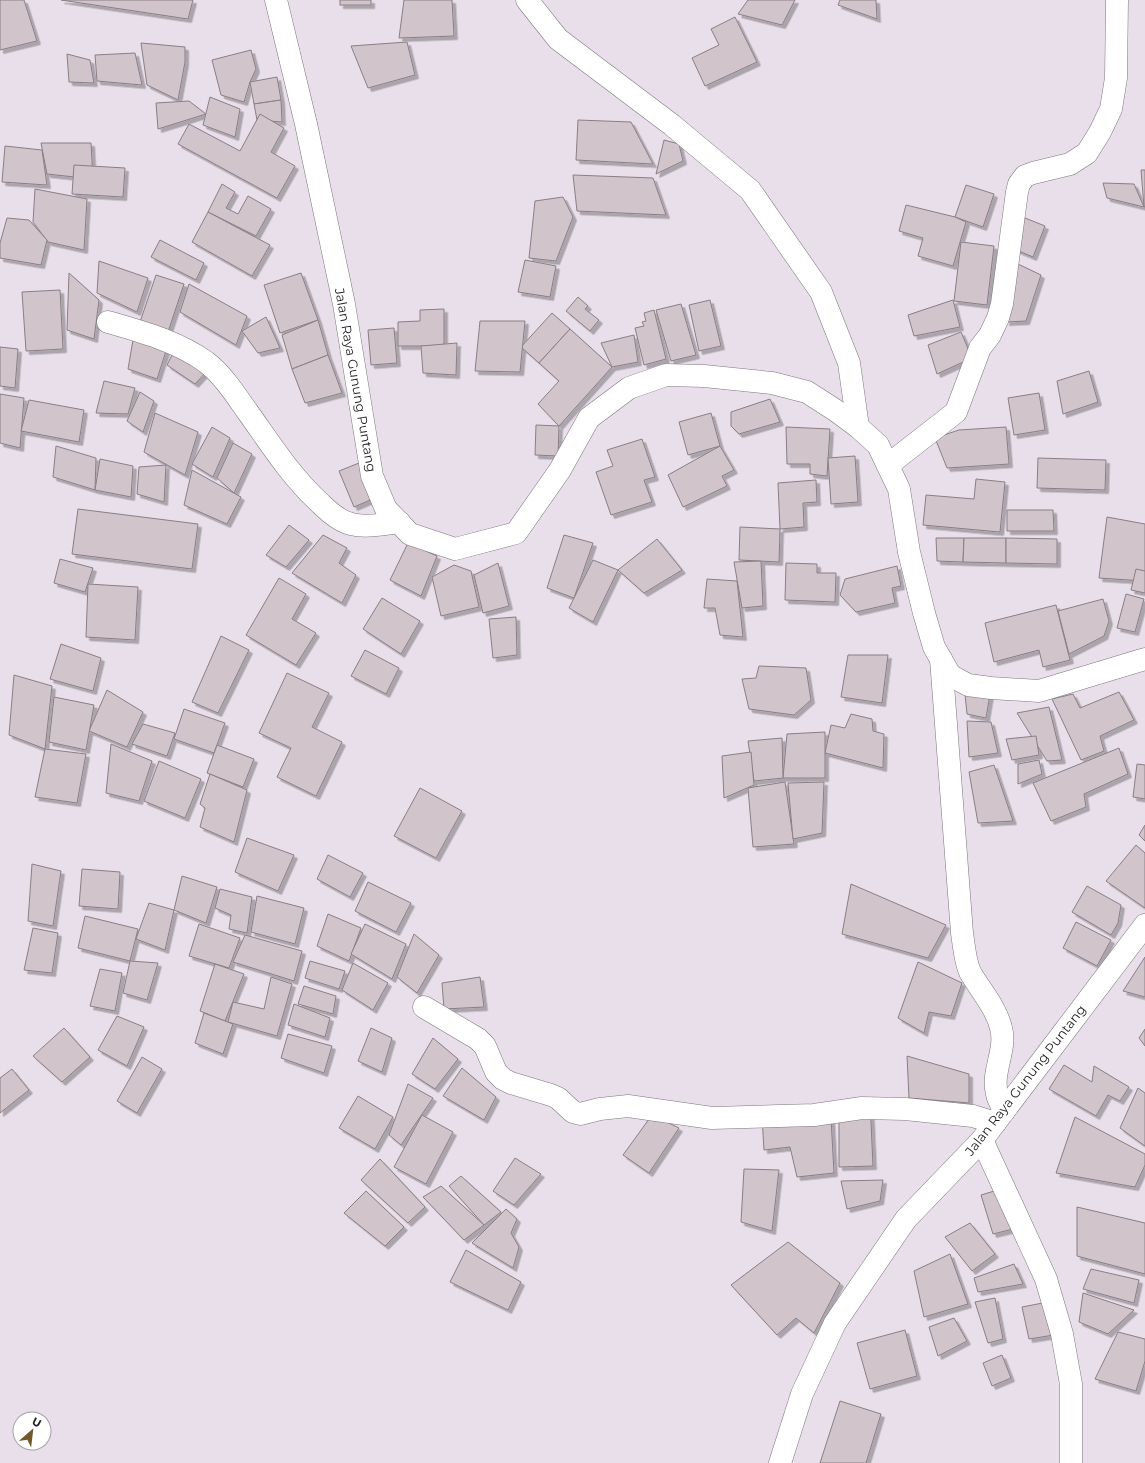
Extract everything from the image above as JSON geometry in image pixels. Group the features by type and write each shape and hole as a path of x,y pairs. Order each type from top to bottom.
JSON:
{"street":[{"name":"Jalan Raya Gunung Puntang","path":"276,0 306,124 344,304 372,476 386,509 410,534 455,549 516,532 560,470 589,418 629,388 666,375 704,376 772,383 807,392 836,410 878,445 899,489 909,552 934,647 950,674 968,685 1039,691 1145,659"},
{"path":"527,0 558,39 672,125 750,190 822,292 849,363 858,427"},
{"path":"888,465 956,412 980,348 990,335 998,318 1002,304 1019,184 1025,176 1070,164 1087,153 1100,132 1111,109 1116,78 1117,0"},
{"path":"108,322 159,337 185,349 207,363 230,388 284,464 311,495 334,516 349,524 365,526 399,522"},
{"path":"424,1007 478,1039 485,1046 496,1072 503,1080 558,1098 572,1112 580,1114 600,1109 628,1106 712,1118 814,1115 869,1108 905,1109 973,1116 1000,1117 995,1085 1002,1048 1002,1029 996,1012 969,970 962,933 941,659"},
{"name":"Jalan Raya Gunung Puntang","path":"780,1463 802,1394 835,1323 906,1219 982,1140 1145,925"},
{"path":"982,1140 1046,1279 1062,1334 1071,1384 1071,1463"}],"building":[{"path":"0,0 24,0 37,41 0,50"},
{"path":"61,0 193,0 188,19"},
{"path":"340,0 371,0 371,5 340,5"},
{"path":"404,0 452,0 454,36 399,38"},
{"path":"748,0 795,0 782,25 738,14"},
{"path":"840,0 876,0 877,19 838,5"},
{"path":"735,17 757,62 705,86 692,58 719,45 711,29"},
{"path":"407,42 415,75 368,88 351,46"},
{"path":"141,43 185,47 185,62 178,100 147,85"},
{"path":"251,50 256,69 244,102 221,95 212,60"},
{"path":"135,53 142,85 97,81 95,55"},
{"path":"67,54 90,60 94,83 69,82"},
{"path":"277,77 281,100 254,104 250,82"},
{"path":"210,97 240,109 235,137 203,125"},
{"path":"281,100 282,122 257,120 254,104"},
{"path":"189,101 206,114 158,129 156,103"},
{"path":"260,114 284,128 271,152 295,166 277,198 178,144 189,124 240,151"},
{"path":"578,120 631,122 653,164 576,160"},
{"path":"664,140 679,144 683,161 656,174"},
{"path":"41,143 91,143 93,179 47,174"},
{"path":"5,146 42,150 47,185 2,182"},
{"path":"74,165 125,168 123,197 72,194"},
{"path":"1141,170 1145,170 1145,207 1144,207"},
{"path":"573,175 653,178 666,215 577,211"},
{"path":"1103,183 1134,184 1144,207 1107,198"},
{"path":"222,184 235,192 226,208 238,214 248,196 271,209 256,236 208,212"},
{"path":"966,185 994,194 983,227 955,217"},
{"path":"35,189 87,199 84,250 48,242 33,222"},
{"path":"563,197 573,217 556,261 529,258 535,201"},
{"path":"906,205 955,217 966,222 953,266 918,256 923,238 899,231"},
{"path":"208,212 270,245 252,276 192,242"},
{"path":"7,218 29,220 47,240 41,265 0,258 0,243"},
{"path":"1025,218 1045,226 1033,257 1014,249"},
{"path":"160,240 204,263 196,280 151,257"},
{"path":"961,242 994,246 987,305 954,301"},
{"path":"525,260 556,266 550,297 518,292"},
{"path":"99,261 148,278 137,312 97,293"},
{"path":"1018,264 1041,275 1026,321 1006,322"},
{"path":"69,273 99,300 94,339 67,330"},
{"path":"301,273 318,320 280,333 264,285"},
{"path":"156,275 184,284 168,332 140,322"},
{"path":"189,284 247,316 236,345 180,312"},
{"path":"60,290 63,349 26,351 22,292"},
{"path":"578,297 588,306 585,309 599,320 590,331 566,311"},
{"path":"710,300 721,346 699,351 689,305"},
{"path":"953,300 960,327 914,336 908,315"},
{"path":"681,304 696,355 671,361 656,310"},
{"path":"444,309 444,346 398,346 398,322 420,321 420,310"},
{"path":"654,310 666,359 644,365 635,328 644,326 642,322 646,321 644,313"},
{"path":"552,313 570,329 539,363 521,347"},
{"path":"266,317 280,348 258,353 242,331"},
{"path":"318,320 328,355 292,369 282,335"},
{"path":"480,321 525,321 520,372 475,371"},
{"path":"394,328 397,363 371,365 368,330"},
{"path":"570,329 612,367 559,426 538,404 559,381 539,363"},
{"path":"961,332 972,358 937,374 928,345"},
{"path":"634,335 638,362 612,367 601,343"},
{"path":"133,340 166,351 157,379 128,369"},
{"path":"457,343 456,375 423,373 421,346"},
{"path":"0,347 18,349 15,388 0,386"},
{"path":"174,351 207,371 195,384 167,365"},
{"path":"328,355 342,393 305,403 292,369"},
{"path":"1089,371 1098,402 1063,414 1057,381"},
{"path":"104,381 135,388 128,414 96,413"},
{"path":"140,392 154,401 143,432 127,421"},
{"path":"1039,393 1045,430 1014,435 1008,398"},
{"path":"0,394 24,398 20,448 0,443"},
{"path":"770,399 780,422 739,434 731,426 731,412"},
{"path":"29,400 84,410 79,442 21,431"},
{"path":"155,413 198,432 185,475 144,452"},
{"path":"711,413 720,446 688,455 679,422"},
{"path":"536,425 559,426 558,456 535,455"},
{"path":"212,427 230,438 213,477 192,464"},
{"path":"786,427 830,429 827,476 810,474 810,464 787,464"},
{"path":"1006,427 1009,464 947,468 935,438 959,430"},
{"path":"642,439 655,477 644,480 652,502 611,515 596,472 613,466 607,450"},
{"path":"233,443 252,454 234,493 217,478"},
{"path":"56,446 96,458 95,490 53,477"},
{"path":"720,446 734,470 722,476 727,486 683,507 668,475"},
{"path":"855,456 858,502 831,504 828,458"},
{"path":"1038,458 1106,460 1105,490 1037,488"},
{"path":"100,459 133,466 131,497 95,490"},
{"path":"359,463 375,498 354,507 339,471"},
{"path":"166,465 164,502 137,494 139,467"},
{"path":"192,470 241,497 227,524 184,505"},
{"path":"976,479 1005,482 1000,532 923,525 926,495 974,499"},
{"path":"816,480 817,502 803,503 804,527 780,529 778,483"},
{"path":"78,509 198,524 192,569 72,554"},
{"path":"1007,510 1053,510 1054,531 1007,531"},
{"path":"1107,517 1145,524 1144,581 1099,578"},
{"path":"289,525 309,540 286,567 266,555"},
{"path":"740,527 780,529 779,562 739,560"},
{"path":"323,535 347,548 339,563 356,575 342,603 292,573"},
{"path":"564,535 593,543 574,598 547,588"},
{"path":"936,538 964,538 963,562 937,561"},
{"path":"964,538 1006,538 1006,563 963,562"},
{"path":"1006,538 1057,539 1057,564 1006,563"},
{"path":"657,539 682,570 644,593 618,570"},
{"path":"408,543 437,556 421,596 390,580"},
{"path":"60,559 93,568 85,592 54,583"},
{"path":"593,560 618,570 593,622 569,608"},
{"path":"761,561 763,606 742,608 734,562"},
{"path":"498,563 509,606 483,613 474,575"},
{"path":"786,563 817,564 817,573 836,573 835,602 785,600"},
{"path":"454,565 471,571 479,607 441,616 432,577"},
{"path":"897,566 901,586 892,588 895,603 856,612 840,595 845,579"},
{"path":"1136,569 1145,571 1145,593 1131,590"},
{"path":"279,578 306,594 292,619 316,633 296,665 246,635"},
{"path":"707,579 737,581 743,637 720,635 715,608 704,608"},
{"path":"88,584 138,587 135,640 86,637"},
{"path":"1126,594 1144,599 1135,632 1117,628"},
{"path":"382,598 420,621 401,654 363,629"},
{"path":"1103,599 1109,621 1104,636 1069,654 1058,611"},
{"path":"1056,605 1070,660 1043,667 1039,650 994,662 985,623"},
{"path":"516,617 517,655 493,658 489,619"},
{"path":"221,636 249,650 218,713 192,702"},
{"path":"61,644 101,658 93,691 50,679"},
{"path":"365,650 399,668 386,694 351,676"},
{"path":"848,655 888,655 882,703 841,697"},
{"path":"759,666 806,668 811,700 794,715 749,709 742,679 756,678"},
{"path":"287,673 329,693 312,727 342,742 316,796 277,777 291,748 259,733"},
{"path":"14,675 52,686 45,749 9,735"},
{"path":"107,690 143,712 127,747 89,731"},
{"path":"1119,692 1134,720 1100,736 1104,751 1081,760 1052,699 1073,694 1080,708"},
{"path":"965,694 990,694 986,718 967,714"},
{"path":"54,697 94,705 86,750 49,742"},
{"path":"1049,707 1062,760 1047,761 1017,713"},
{"path":"184,709 225,723 214,753 174,739"},
{"path":"851,714 872,719 873,731 884,734 883,768 825,753 831,725 845,728"},
{"path":"967,721 991,722 998,753 969,757"},
{"path":"143,724 175,733 167,756 132,744"},
{"path":"825,732 825,778 783,778 787,734"},
{"path":"1036,736 1039,755 1012,760 1006,739"},
{"path":"782,738 783,778 754,781 748,741"},
{"path":"111,744 152,761 139,801 106,793"},
{"path":"217,745 254,759 243,787 207,773"},
{"path":"1119,748 1128,774 1084,794 1086,807 1051,821 1033,783"},
{"path":"45,749 86,754 77,803 35,797"},
{"path":"751,752 754,785 724,798 722,756"},
{"path":"1039,760 1042,774 1018,784 1018,764"},
{"path":"159,761 201,779 185,818 144,801"},
{"path":"1137,764 1145,765 1145,799 1133,797"},
{"path":"994,765 1013,821 978,823 969,772"},
{"path":"210,774 247,790 234,842 200,827 205,808 200,804"},
{"path":"785,782 794,844 753,847 748,788"},
{"path":"824,782 822,833 793,839 788,783"},
{"path":"420,788 462,811 436,858 394,836"},
{"path":"1145,825 1145,841 1139,835"},
{"path":"247,838 294,855 278,891 235,872"},
{"path":"1136,845 1145,853 1145,908 1106,881"},
{"path":"328,855 363,873 350,897 317,879"},
{"path":"32,864 61,871 53,926 28,921"},
{"path":"82,869 120,872 118,909 79,906"},
{"path":"182,876 217,887 206,923 174,910"},
{"path":"368,882 411,903 396,932 355,911"},
{"path":"851,884 946,925 928,958 842,934"},
{"path":"1087,886 1121,905 1118,923 1111,935 1072,912"},
{"path":"220,889 252,897 247,933 229,929 231,915 215,908"},
{"path":"257,896 304,908 295,944 251,932"},
{"path":"149,903 174,910 165,950 136,939"},
{"path":"328,914 361,928 349,961 317,946"},
{"path":"85,916 138,929 130,961 78,948"},
{"path":"1076,922 1111,940 1097,966 1063,948"},
{"path":"199,924 240,938 229,968 189,956"},
{"path":"365,924 406,944 392,979 351,954"},
{"path":"33,928 58,933 52,973 24,970"},
{"path":"414,934 439,955 417,993 397,977"},
{"path":"245,935 302,951 294,981 233,962"},
{"path":"1145,957 1145,997 1123,991"},
{"path":"130,961 158,963 147,1000 123,993"},
{"path":"310,961 345,971 339,989 305,978"},
{"path":"918,962 962,983 951,1016 929,1012 924,1033 898,1018"},
{"path":"353,963 388,983 373,1010 342,990"},
{"path":"215,964 244,974 225,1021 200,1011"},
{"path":"100,969 122,973 115,1011 90,1006"},
{"path":"271,977 292,984 277,1036 228,1022 233,1002 264,1009"},
{"path":"480,977 484,1007 444,1009 442,983"},
{"path":"304,986 336,996 333,1014 298,1004"},
{"path":"294,1004 330,1018 325,1037 288,1025"},
{"path":"204,1013 233,1024 223,1054 195,1043"},
{"path":"117,1016 144,1027 127,1066 98,1050"},
{"path":"64,1028 90,1057 62,1082 33,1056"},
{"path":"371,1028 392,1038 382,1072 358,1061"},
{"path":"1145,1029 1145,1046 1139,1038"},
{"path":"288,1034 332,1046 324,1073 281,1058"},
{"path":"433,1038 458,1059 435,1089 412,1074"},
{"path":"907,1056 969,1074 969,1103 909,1098"},
{"path":"142,1057 162,1069 137,1113 117,1101"},
{"path":"1064,1065 1092,1082 1094,1066 1129,1087 1120,1101 1108,1095 1096,1116 1049,1089"},
{"path":"462,1068 496,1097 484,1120 443,1096"},
{"path":"12,1069 29,1090 0,1113 0,1078"},
{"path":"408,1084 433,1098 401,1145 389,1135"},
{"path":"1138,1088 1145,1093 1145,1146 1120,1128"},
{"path":"358,1096 393,1117 375,1149 339,1128"},
{"path":"870,1100 873,1166 839,1167 839,1102"},
{"path":"422,1115 453,1132 426,1184 394,1167"},
{"path":"652,1115 679,1128 649,1173 623,1155"},
{"path":"762,1117 831,1118 834,1173 797,1177 790,1147 764,1150"},
{"path":"1075,1117 1145,1154 1145,1165 1135,1187 1056,1173"},
{"path":"515,1158 541,1174 514,1205 493,1191"},
{"path":"380,1159 425,1207 408,1223 361,1180"},
{"path":"744,1169 779,1170 772,1231 741,1222"},
{"path":"461,1176 501,1212 484,1225 449,1186"},
{"path":"883,1180 880,1201 847,1209 841,1181"},
{"path":"441,1186 484,1225 464,1240 423,1197"},
{"path":"1001,1189 1013,1229 993,1234 981,1195"},
{"path":"366,1191 404,1227 385,1246 344,1213"},
{"path":"1077,1207 1145,1223 1145,1274 1077,1256"},
{"path":"506,1209 517,1219 511,1233 519,1247 513,1268 472,1243"},
{"path":"970,1223 995,1254 972,1271 945,1237"},
{"path":"788,1242 840,1283 814,1333 796,1318 777,1335 731,1285"},
{"path":"466,1250 521,1282 508,1310 450,1282"},
{"path":"950,1254 968,1304 924,1317 914,1271"},
{"path":"1014,1264 1023,1284 978,1292 974,1278"},
{"path":"1091,1269 1139,1280 1134,1303 1083,1289"},
{"path":"1083,1293 1134,1310 1108,1334 1079,1322"},
{"path":"995,1298 1003,1339 988,1343 975,1302"},
{"path":"1048,1302 1054,1335 1029,1339 1022,1307"},
{"path":"954,1318 967,1341 938,1356 929,1327"},
{"path":"905,1330 917,1376 870,1389 857,1343"},
{"path":"1118,1332 1145,1339 1145,1361 1136,1391 1095,1379"},
{"path":"1002,1355 1011,1378 992,1386 983,1363"},
{"path":"840,1401 881,1414 866,1463 820,1463"}]}
